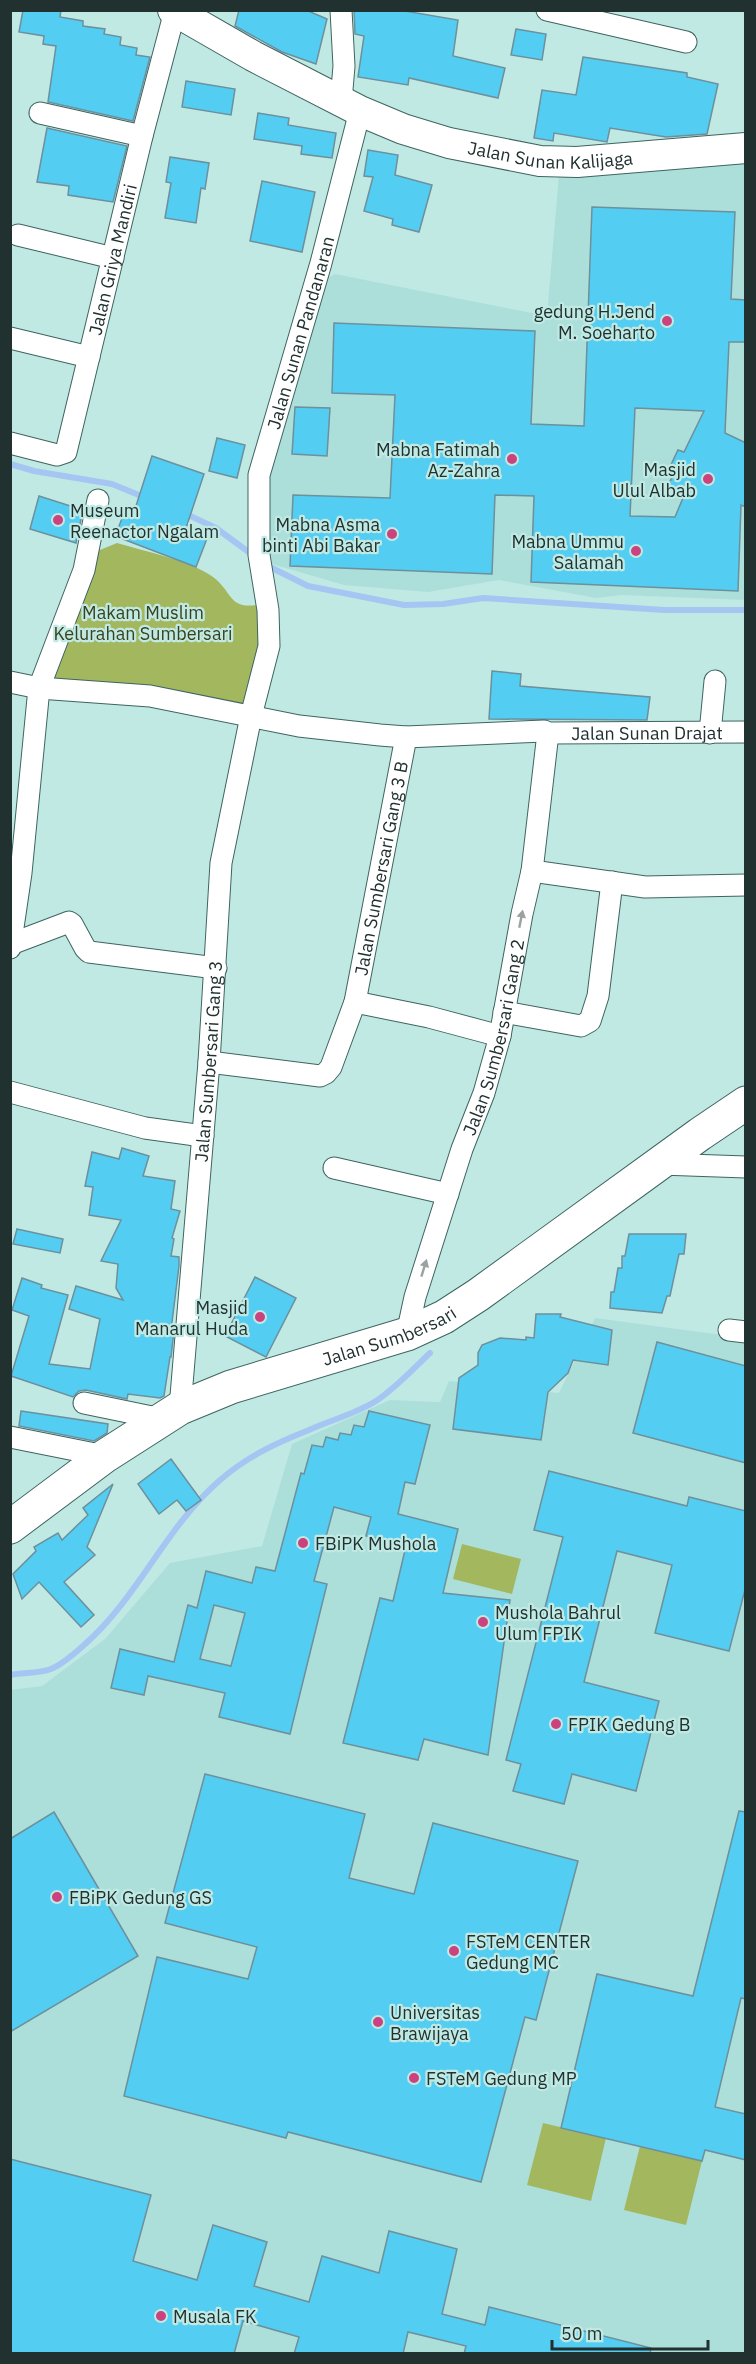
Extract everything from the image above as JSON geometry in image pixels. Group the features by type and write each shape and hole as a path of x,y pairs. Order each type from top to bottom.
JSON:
{"main road":[{"name":"Jalan Sunan Kalijaga","path":"174,11 253,56 351,106 403,129 449,143 540,161 577,162 746,148"},
{"name":"Jalan Sumbersari","path":"10,1527 105,1456 173,1413 231,1387 444,1317 746,1103"}],"street":[{"name":"Jalan Sunan Pandanaran","path":"260,555 261,465 321,263 351,106 344,66 341,10"},
{"path":"547,10 686,42"},
{"name":"Jalan Griya Mandiri","path":"10,443 57,455 66,452 174,11"},
{"path":"40,112 142,136"},
{"path":"18,235 113,258"},
{"path":"10,338 89,357"},
{"path":"98,500 84,570 39,688 16,873 11,946 69,922 84,948 89,952 216,968"},
{"name":"Jalan Sumbersari Gang 3","path":"173,1413 209,1062 221,863 251,716 269,646 268,610 260,555"},
{"path":"710,733 715,681"},
{"path":"10,682 39,688 150,696 299,726 406,736 544,731 548,733"},
{"name":"Jalan Sunan Drajat","path":"548,733 746,732"},
{"name":"Jalan Sumbersari Gang 2","path":"408,1329 448,1194 484,1093 500,1036 532,871 548,733"},
{"name":"Jalan Sumbersari Gang 3 B","path":"209,1062 320,1076 331,1067 355,1002 406,736"},
{"path":"532,871 645,888 746,885"},
{"path":"504,1012 581,1026 590,1021 598,996 612,882"},
{"path":"355,1002 429,1017 500,1036"},
{"path":"10,1092 146,1128 202,1136"},
{"path":"679,1149 746,1167"},
{"path":"334,1168 448,1194"},
{"path":"84,1402 152,1417 173,1413"},
{"path":"10,1437 105,1456"}],"shaded area":[{"path":"745,161 745,600 622,595 596,598 499,580 428,592 344,585 272,564 265,535 267,478 327,278 335,274 547,316 559,174"},
{"name":"Universitas Brawijaya","path":"595,1318 745,1338 745,2353 11,2353 10,1690 42,1686 105,1639 170,1563 262,1546 292,1444 390,1400 440,1402 449,1381 559,1393"}],"green space":[{"name":"Makam Muslim Kelurahan Sumbersari","path":"117,543 193,566 213,577 236,602 248,606 257,605 266,640 249,707 52,683 95,552"},
{"path":"462,1544 521,1559 512,1594 453,1579"},
{"path":"543,2123 606,2138 591,2201 527,2185"},
{"path":"640,2146 702,2161 686,2225 624,2210"}],"building":[{"path":"23,10 61,10 60,17 83,21 83,26 105,29 104,34 121,37 120,45 137,48 136,55 150,57 133,121 48,102 56,46 43,44 44,36 19,32"},
{"path":"239,10 306,10 327,19 316,64 282,52 235,26"},
{"path":"354,10 399,10 458,20 453,56 505,68 498,98 409,78 408,85 358,77 364,36 355,34"},
{"path":"516,29 546,34 542,60 511,55"},
{"path":"583,57 687,73 687,77 718,84 707,134 666,137 610,128 607,142 554,133 553,141 534,138 542,90 576,95"},
{"path":"186,81 235,89 231,115 182,107"},
{"path":"258,113 289,118 288,125 336,133 332,158 301,154 302,146 254,139"},
{"path":"47,128 127,146 113,202 68,195 69,186 37,182"},
{"path":"368,150 398,155 395,175 432,185 419,232 392,225 393,219 364,211 373,177 364,176"},
{"path":"170,157 209,163 205,189 201,188 196,223 165,218 171,183 166,182"},
{"path":"262,181 315,192 302,252 250,241"},
{"path":"592,207 735,212 731,299 746,300 746,342 729,342 725,433 746,443 746,507 741,505 738,591 531,582 534,496 495,495 492,574 290,566 293,495 390,498 395,395 332,393 334,323 535,331 531,424 584,426","holes":["635,408 704,411 684,452 678,450 668,471 674,474 668,485 685,493 675,517 630,516"]},
{"path":"295,407 330,408 327,456 292,454"},
{"path":"217,438 245,445 237,478 209,471"},
{"path":"152,456 204,474 186,528 208,536 196,567 115,536 127,506 135,509"},
{"name":"Museum Reenactor Ngalam","path":"39,496 83,510 76,543 30,529"},
{"path":"492,671 521,674 520,686 650,697 647,720 489,719"},
{"path":"122,1148 149,1156 143,1176 175,1181 171,1209 180,1211 172,1238 174,1239 171,1256 179,1257 179,1266 171,1330 174,1331 171,1357 164,1396 160,1398 128,1394 127,1399 86,1390 79,1391 73,1397 11,1376 29,1316 12,1310 22,1278 42,1285 41,1288 68,1295 49,1364 90,1369 100,1319 69,1309 76,1286 123,1300 116,1288 118,1264 101,1261 121,1220 89,1215 93,1187 85,1186 92,1152 119,1159"},
{"path":"17,1229 63,1239 60,1253 13,1244"},
{"path":"629,1234 686,1234 684,1254 679,1254 670,1296 667,1296 662,1313 610,1308 611,1292 614,1292 618,1268 622,1268 622,1256 625,1256"},
{"name":"Masjid Manarul Huda","path":"255,1277 296,1298 266,1357 225,1336"},
{"path":"536,1314 561,1314 560,1317 612,1330 608,1365 573,1360 568,1373 548,1392 541,1440 453,1429 459,1378 478,1365 478,1353 482,1345 500,1338 526,1340 526,1337 534,1338"},
{"path":"657,1342 746,1366 746,1463 633,1433"},
{"path":"21,1411 108,1424 107,1433 94,1441 19,1426"},
{"path":"369,1411 430,1425 415,1484 405,1482 398,1514 458,1529 443,1593 510,1600 488,1755 424,1739 418,1760 343,1743 380,1598 393,1601 406,1546 366,1536 371,1517 334,1507 314,1581 327,1584 290,1734 219,1717 225,1693 148,1676 144,1695 111,1688 120,1649 174,1662 188,1605 197,1608 206,1571 252,1583 256,1567 275,1571 301,1473 304,1474 312,1445 323,1447 326,1437 338,1440 340,1433 351,1435 354,1425 364,1427","holes":["214,1605 245,1613 231,1666 200,1659"]},
{"path":"171,1459 201,1500 186,1511 177,1500 159,1514 138,1484"},
{"path":"549,1471 687,1506 689,1497 746,1511 746,1586 729,1651 655,1633 672,1565 617,1551 584,1682 659,1701 636,1791 572,1774 564,1804 513,1791 521,1764 506,1760 563,1537 534,1530"},
{"path":"113,1484 87,1547 95,1555 64,1582 94,1615 81,1627 39,1582 22,1599 13,1574 36,1551 34,1547 58,1533 62,1540 88,1515 83,1508"},
{"path":"205,1774 365,1814 349,1878 414,1894 433,1823 578,1861 536,2020 525,2017 481,2182 288,2132 286,2138 124,2096 157,1957 248,1979 257,1947 165,1923"},
{"path":"739,1811 746,1812 746,1999 741,1998 715,2107 746,2114 746,2160 705,2150 702,2161 561,2128 597,1974 693,1996"},
{"name":"FBiPK Gedung GS","path":"54,1812 138,1956 10,2032 10,1839"},
{"path":"10,2159 151,2195 133,2261 197,2280 213,2225 267,2242 254,2286 309,2302 322,2256 379,2273 389,2231 457,2249 442,2314 485,2325 489,2307 651,2348 650,2354 464,2354 466,2346 408,2332 403,2354 294,2354 299,2337 243,2321 234,2354 10,2354"}],"waterway":[{"path":"10,464 34,471 112,484 146,498"},
{"path":"184,513 216,528 250,553"},
{"path":"270,567 308,586 404,605 443,604 483,598 664,610 746,610"},
{"path":"10,1675 51,1669 64,1662 84,1645 120,1606 183,1520 229,1472 273,1446 368,1406 383,1396 430,1353"}],"place":[{"name":"gedung H.Jend M. Soeharto","path":"667,321"},
{"name":"Mabna Fatimah Az-Zahra","path":"512,459"},
{"name":"Masjid Ulul Albab","path":"708,479"},
{"name":"Museum Reenactor Ngalam","path":"58,520"},
{"name":"Mabna Asma binti Abi Bakar","path":"392,534"},
{"name":"Mabna Ummu Salamah","path":"636,551"},
{"name":"Masjid Manarul Huda","path":"260,1317"},
{"name":"FBiPK Mushola","path":"303,1543"},
{"name":"Mushola Bahrul Ulum FPIK","path":"483,1622"},
{"name":"FPIK Gedung B","path":"556,1724"},
{"name":"FBiPK Gedung GS","path":"57,1897"},
{"name":"FSTeM CENTER Gedung MC","path":"454,1951"},
{"name":"Universitas Brawijaya","path":"378,2022"},
{"name":"FSTeM Gedung MP","path":"414,2078"},
{"name":"Musala FK","path":"161,2316"}]}
